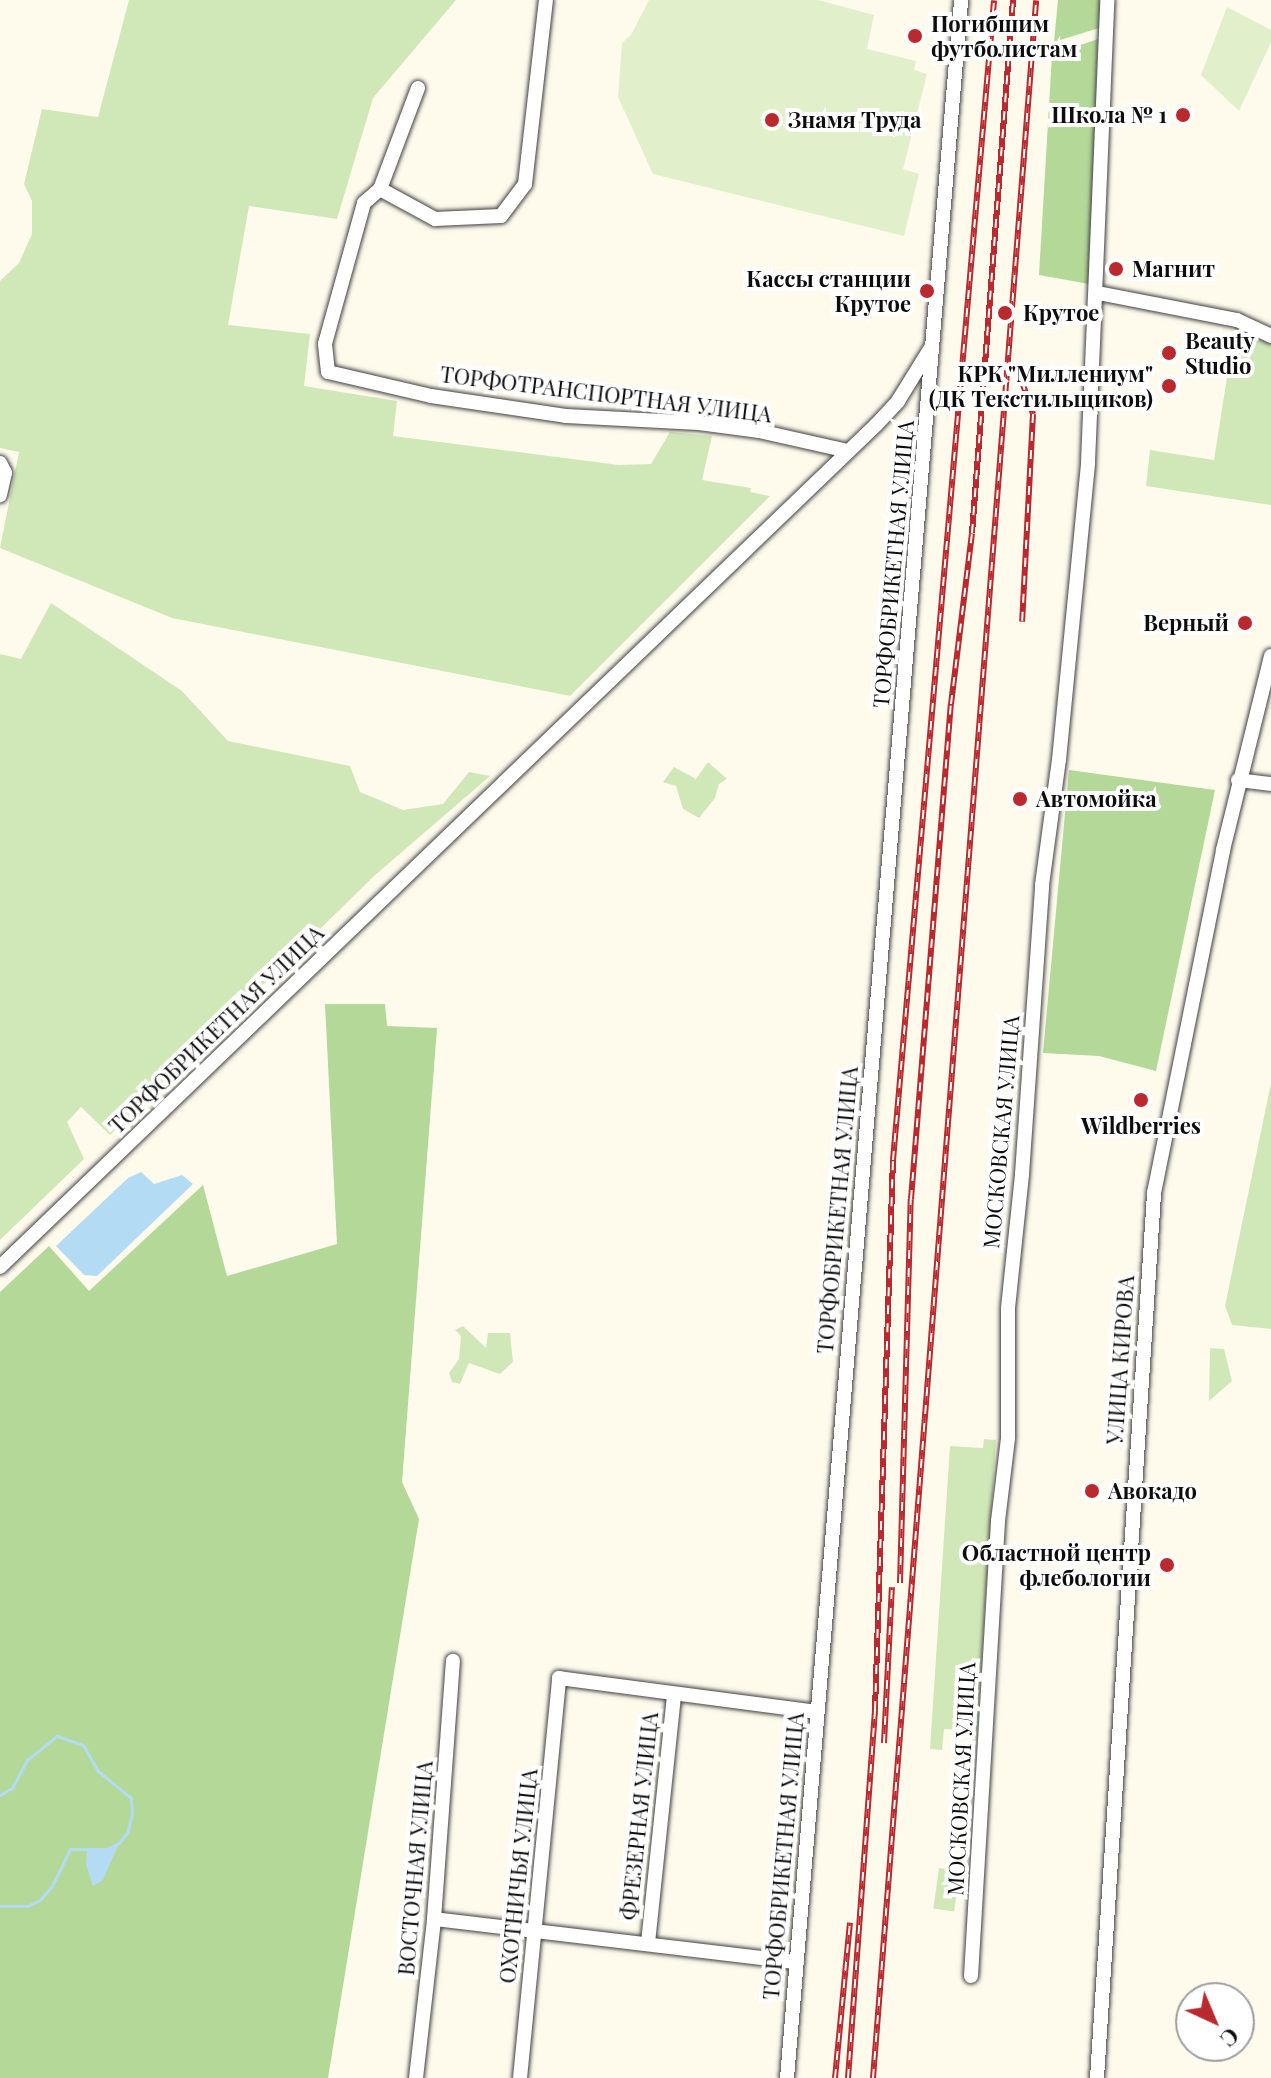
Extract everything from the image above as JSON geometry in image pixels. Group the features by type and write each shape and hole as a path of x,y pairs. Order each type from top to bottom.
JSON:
{"street":[{"path":"380,189 435,219 501,216 525,184 546,0"},
{"name":"ТОРФОБРИКЕТНАЯ УЛИЦА","path":"787,2078 918,507 930,404 932,346 961,0"},
{"name":"МОСКОВСКАЯ УЛИЦА","path":"971,1976 998,1521 1008,1438 1008,1308 1022,1174 1042,885 1059,760 1088,462 1098,293 1107,0"},
{"name":"ТОРФОТРАНСПОРТНАЯ УЛИЦА","path":"418,88 380,189 364,203 325,344 328,372 431,396 566,416 699,423 759,431 848,451"},
{"path":"1098,293 1237,320 1271,336"},
{"name":"ТОРФОБРИКЕТНАЯ УЛИЦА","path":"0,1267 848,451 898,401 932,346"},
{"path":"0,463 5,473 0,495"},
{"name":"УЛИЦА КИРОВА","path":"1097,2078 1154,1193 1238,780 1271,656"},
{"path":"1238,780 1271,784"},
{"name":"ВОСТОЧНАЯ УЛИЦА","path":"416,2078 434,1919 453,1661"},
{"name":"ОХОТНИЧЬЯ УЛИЦА","path":"520,2078 559,1678 674,1694"},
{"path":"674,1694 816,1712"},
{"name":"ФРЕЗЕРНАЯ УЛИЦА","path":"648,1943 674,1694"},
{"path":"434,1919 796,1962"}],"green space":[{"path":"129,0 456,0 373,98 337,219 249,206 228,325 310,334 304,386 397,401 393,436 619,465 651,464 670,432 712,436 702,480 751,488 750,492 770,496 570,696 172,618 0,548 19,452 0,448 0,281 19,263 32,234 32,201 24,184 42,109 98,117"},
{"name":"Знамя Труда","path":"649,0 818,0 874,15 867,49 916,61 914,70 927,74 903,169 919,174 904,236 653,174 618,97 622,43 631,35"},
{"path":"1058,0 1100,0 1099,28 1054,42"},
{"path":"1227,7 1271,30 1271,42 1239,111 1201,75"},
{"path":"1098,39 1089,284 1039,275 1052,55"},
{"path":"1235,326 1271,343 1271,505 1146,486 1150,450 1214,460"},
{"path":"51,603 182,691 228,741 350,766 360,792 403,810 443,804 469,772 490,776 373,877 110,1135 81,1107 67,1122 84,1159 0,1240 0,654 21,659"},
{"path":"708,762 727,779 719,784 715,798 699,818 683,809 676,786 663,782 674,767 696,779"},
{"path":"1069,770 1215,790 1156,1071 1099,1056 1043,1053"},
{"path":"325,1004 385,1004 387,1026 437,1028 402,1482 419,1519 328,2078 0,2078 0,1292 49,1246 89,1291 203,1185 227,1276 337,1244"},
{"path":"1271,1083 1271,1329 1232,1325 1225,1306"},
{"path":"463,1326 486,1348 488,1333 510,1333 513,1362 500,1374 469,1363 460,1384 452,1382 449,1373 459,1359 461,1336 455,1330"},
{"path":"1210,1348 1224,1349 1232,1381 1209,1401"},
{"path":"984,1439 996,1440 977,1731 944,1729 942,1750 930,1749 950,1446 983,1448"},
{"path":"939,1868 960,1871 954,1912 933,1909"}],"water":[{"path":"141,1172 154,1184 182,1175 193,1184 97,1276 84,1275 56,1246 128,1178"},
{"path":"119,1843 103,1880 93,1886 86,1865 87,1850 106,1849"}],"waterway":[{"path":"0,1795 12,1788 27,1760 57,1736 83,1745 98,1771 131,1798 132,1813 128,1831 119,1843 106,1849 70,1849 52,1886 40,1900 27,1906 0,1906"}],"railway":[{"path":"848,2078 875,1710 893,1160 994,0"},
{"path":"900,1583 911,1199 951,704 972,533 1013,0"},
{"path":"873,2078 1036,0"},
{"path":"1016,364 1033,414 1022,622"},
{"path":"884,1743 892,1587"},
{"path":"835,2078 850,1923"}],"place":[{"name":"Погибшим футболистам","path":"915,36"},
{"name":"Школа № 1","path":"1183,115"},
{"name":"Знамя Труда","path":"772,120"},
{"name":"Магнит","path":"1116,269"},
{"name":"Кассы станции Крутое","path":"927,291"},
{"name":"Крутое","path":"1005,313"},
{"name":"Beauty Studio","path":"1169,353"},
{"name":"КРК \"Миллениум\" (ДК Текстильщиков)","path":"1169,386"},
{"name":"Верный","path":"1245,623"},
{"name":"Автомойка","path":"1020,799"},
{"name":"Wildberries","path":"1141,1100"},
{"name":"Авокадо","path":"1092,1491"},
{"name":"Областной центр флебологии","path":"1167,1565"}]}
